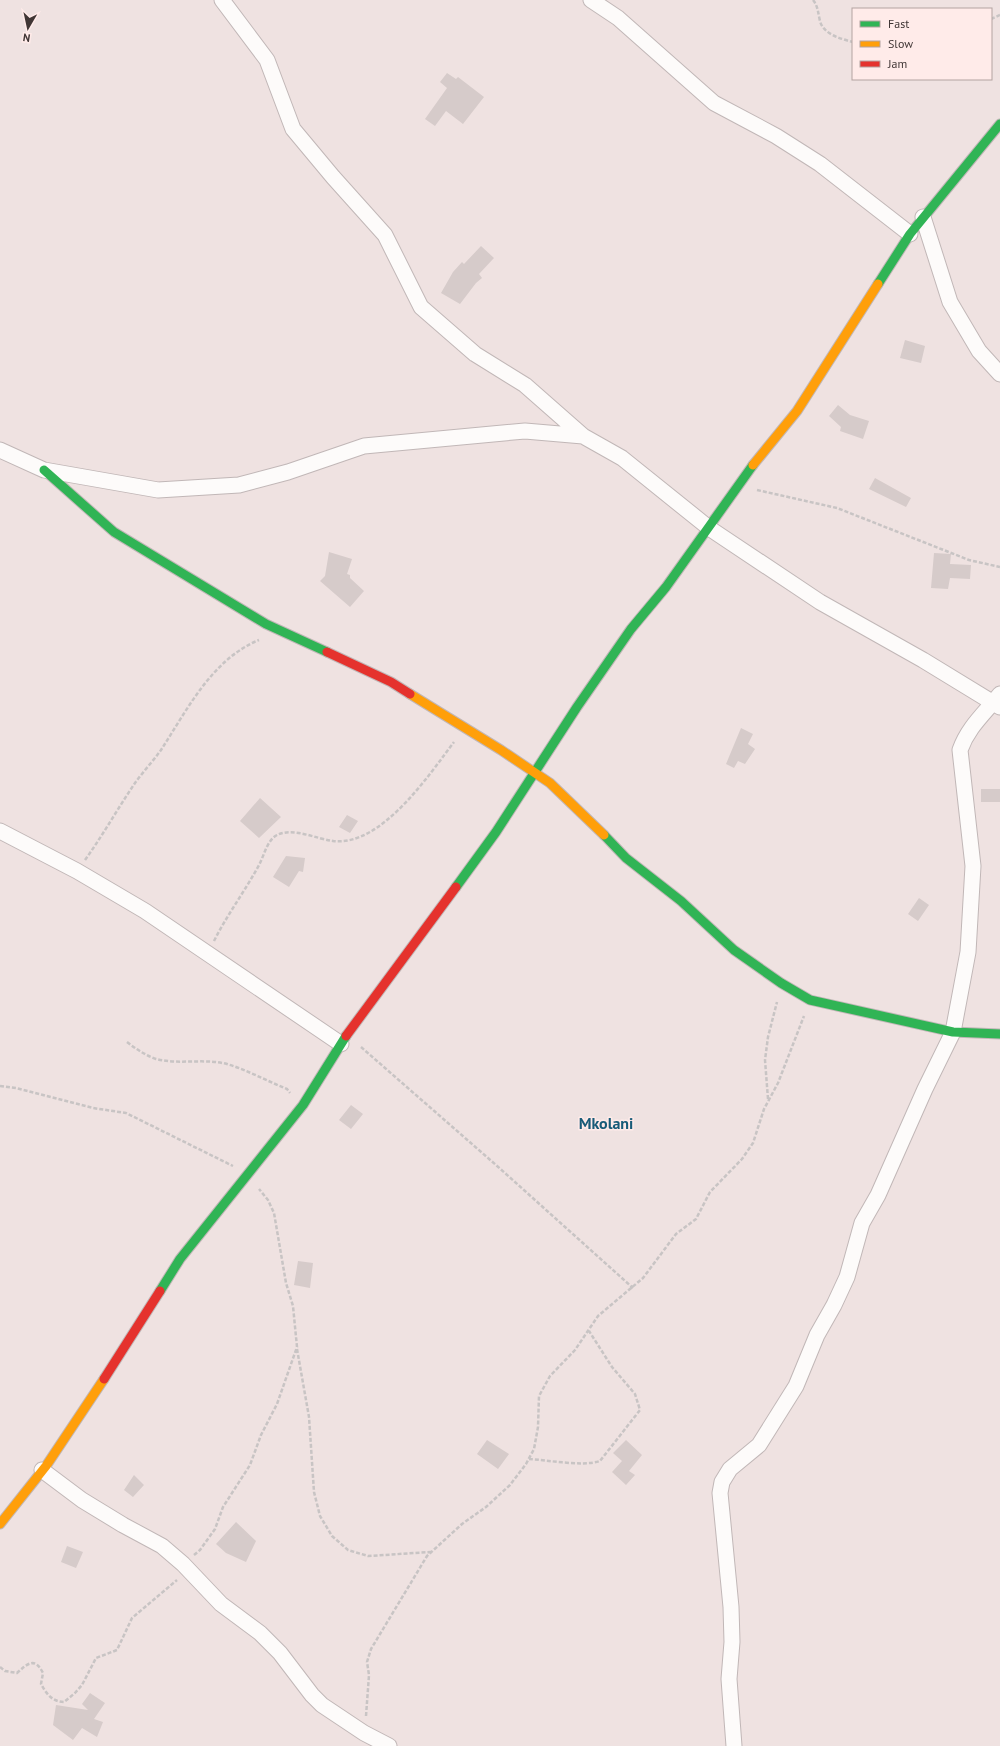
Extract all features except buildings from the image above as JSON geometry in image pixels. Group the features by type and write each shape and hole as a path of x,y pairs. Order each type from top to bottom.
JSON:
{"street":[{"path":"222,0 267,60 293,129 333,177 385,235 421,307 475,354 525,385 583,436 622,458 709,528 820,602 998,701 969,730 960,750 973,866 968,952 953,1032 915,1110 878,1196 862,1222 847,1277 834,1305 817,1335 796,1386 759,1445 730,1469 722,1482 720,1493 731,1608 732,1642 729,1679 734,1746"},
{"path":"591,0 618,18 714,103 776,136 820,164 910,234"},
{"path":"0,1524 42,1470 91,1402 180,1260 303,1106 343,1040 496,832 631,629 666,587 709,528 736,486 797,411 910,234 1000,124"},
{"path":"923,217 950,302 979,351 1000,374"},
{"path":"0,450 44,470 158,490 239,484 288,472 364,446 525,432 583,436"},
{"path":"44,470 114,532 266,624 391,682 464,729 501,750 550,783 581,811 626,858 681,901 734,950 781,983 810,1000 953,1032 1000,1034"},
{"path":"0,831 77,871 146,911 343,1040"},
{"path":"42,1470 82,1500 123,1525 162,1546 221,1604 260,1633 280,1653 312,1695 322,1705 384,1745"}],"path":[{"path":"813,0 818,11 820,23 827,32 852,42"},
{"path":"736,486 837,508 968,560 1000,567"},
{"path":"77,871 201,689 227,661 244,646 281,631"},
{"path":"208,952 259,866 269,844 276,835 285,832 343,842 359,837 398,812 427,779 464,729"},
{"path":"768,1100 765,1077 767,1045 781,983"},
{"path":"364,1733 369,1675 367,1662 371,1649 411,1581 431,1552 462,1524 486,1507 510,1485 529,1459 534,1449 538,1427 537,1408 539,1396 544,1386 589,1330 598,1316 632,1288 656,1263 676,1234 696,1220 710,1192 742,1159 753,1143 768,1100 778,1083 810,1000"},
{"path":"343,1040 496,1165 632,1288"},
{"path":"127,1042 142,1053 158,1059 179,1062 210,1061 228,1064 287,1089 303,1106"},
{"path":"0,1086 16,1088 93,1108 126,1113 153,1125 184,1143 227,1162 261,1190 274,1213 286,1283 293,1306 297,1347 309,1417 314,1492 320,1516 332,1536 348,1550 368,1556 431,1552"},
{"path":"529,1459 577,1463 593,1463 600,1461 640,1410 636,1394 612,1367 589,1330"},
{"path":"0,1667 5,1671 17,1673 30,1663 34,1663 40,1667 43,1674 41,1684 47,1694 57,1701 64,1702 82,1685 96,1658 117,1650 132,1618 185,1567 200,1550 215,1529 223,1507 250,1465 261,1435 277,1404 297,1347"}],"traffic: fast":[{"path":"878,284 910,234 1000,124"},
{"path":"456,887 496,832 577,707 631,629 666,587 753,465"},
{"path":"44,470 114,532 266,624 327,652"},
{"path":"604,835 626,858 681,901 734,950 781,983 810,1000 953,1032 1000,1034"},
{"path":"160,1291 180,1259 303,1105 346,1036"}],"traffic: slow":[{"path":"753,465 797,411 878,284"},
{"path":"410,694 501,750 550,783 604,835"},
{"path":"0,1524 46,1466 104,1379"}],"traffic: jam":[{"path":"327,652 391,682 410,694"},
{"path":"346,1036 456,887"},
{"path":"104,1379 160,1291"}],"district":[{"name":"Mkolani","path":"606,1123"}]}
